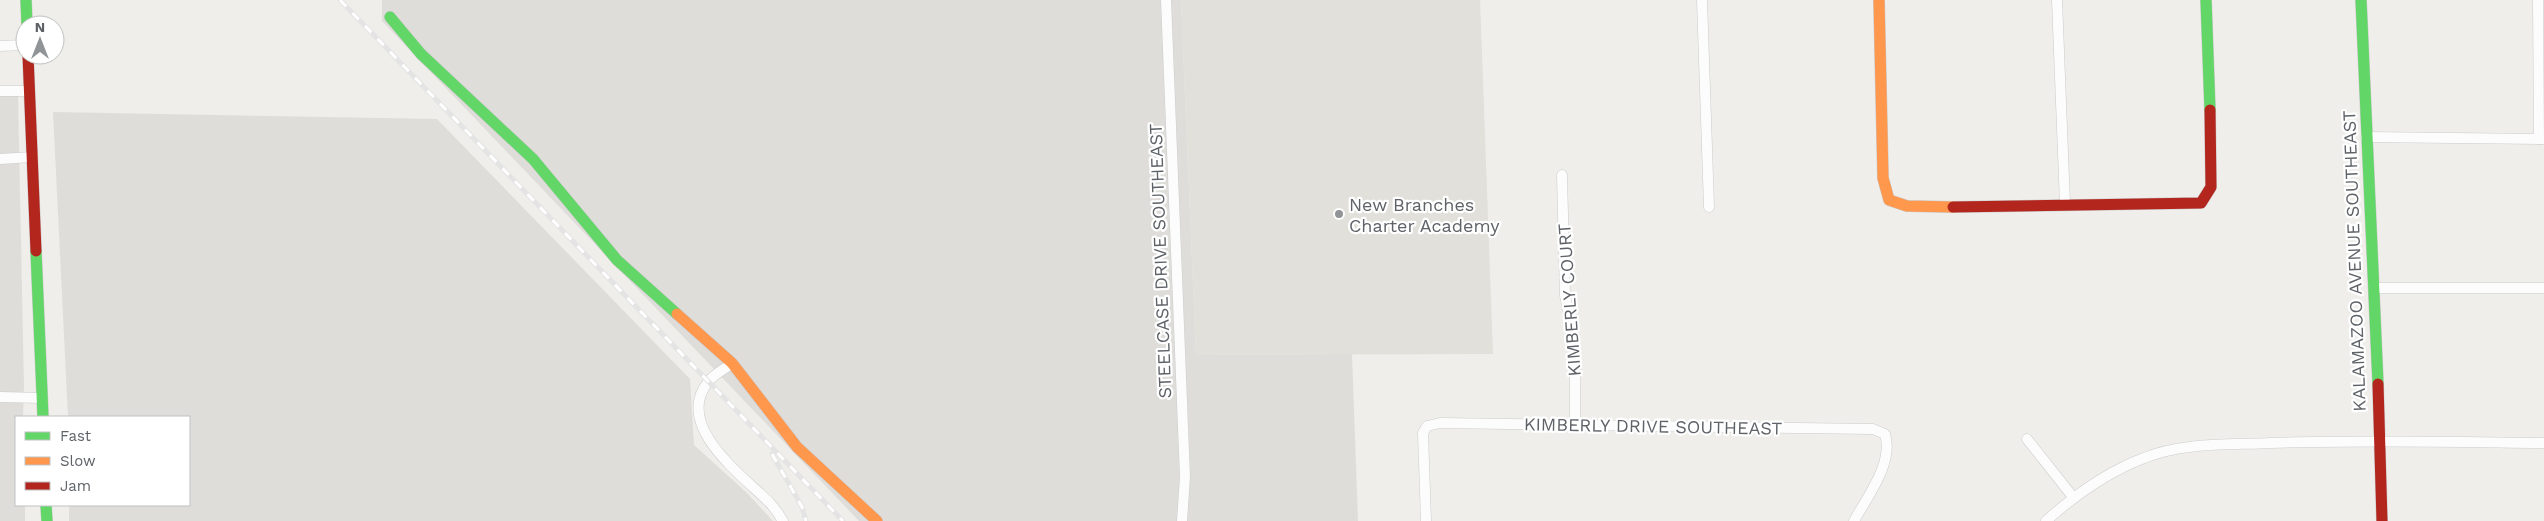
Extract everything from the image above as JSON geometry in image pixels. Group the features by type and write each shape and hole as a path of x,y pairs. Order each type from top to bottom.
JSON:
{"street":[{"path":"26,0 27,15"},
{"name":"STEELCASE DRIVE SOUTHEAST","path":"1166,0 1186,477 1182,521"},
{"path":"1702,0 1709,207"},
{"path":"1878,0 1883,178 1889,200 1907,206 2183,205 2201,203 2211,187 2212,176 2206,0"},
{"path":"2057,0 2065,204"},
{"name":"KALAMAZOO AVENUE SOUTHEAST","path":"2361,0 2366,137 2375,288 2382,521"},
{"path":"2366,137 2542,139 2538,0"},
{"path":"390,17 421,54 533,159 617,260 732,363 797,447 877,521"},
{"path":"0,46 15,46"},
{"path":"28,65 43,416"},
{"path":"0,91 29,91"},
{"path":"0,159 32,157"},
{"name":"KIMBERLY COURT","path":"1562,175 1565,295 1575,349 1574,426"},
{"path":"2375,288 2544,288"},
{"path":"732,363 708,382 699,404 701,419 709,440 740,477 771,504 784,521"},
{"path":"0,398 42,398"},
{"name":"KIMBERLY DRIVE SOUTHEAST","path":"1426,521 1422,442 1427,426 1440,423 1862,428 1880,431 1885,434 1888,444 1886,455 1880,473 1854,521"},
{"path":"2027,439 2073,498"},
{"path":"2046,521 2073,498 2111,474 2145,458 2173,450 2209,446 2379,441 2544,443"},
{"path":"46,506 47,521"}],"shaded area":[{"path":"382,0 1181,0 1196,355 1352,354 1358,521 859,521 382,21"},
{"name":"New Branches Charter Academy","path":"1181,0 1480,0 1493,354 1196,355"},
{"path":"0,95 18,95 24,387 23,416 15,416 15,506 25,506 25,521 0,521"},
{"path":"53,112 437,119 690,379 694,445 747,493 773,521 69,521 69,506 190,506 190,416 68,416"}],"railway":[{"path":"340,0 843,521"},
{"path":"772,454 802,507 806,521"}],"traffic: fast":[{"path":"26,0 27,15"},
{"path":"2206,0 2210,110"},
{"path":"2361,0 2378,384"},
{"path":"390,17 421,54 533,159 617,260 677,314"},
{"path":"36,251 43,416"},
{"path":"46,506 47,521"}],"traffic: slow":[{"path":"1879,0 1883,178 1889,200 1907,206 1953,207"},
{"path":"677,314 732,363 797,447 877,521"}],"traffic: jam":[{"path":"28,65 36,251"},
{"path":"1953,207 2201,203 2211,187 2210,110"},
{"path":"2378,384 2382,521"}],"place":[{"name":"New Branches Charter Academy","path":"1339,214"}]}
